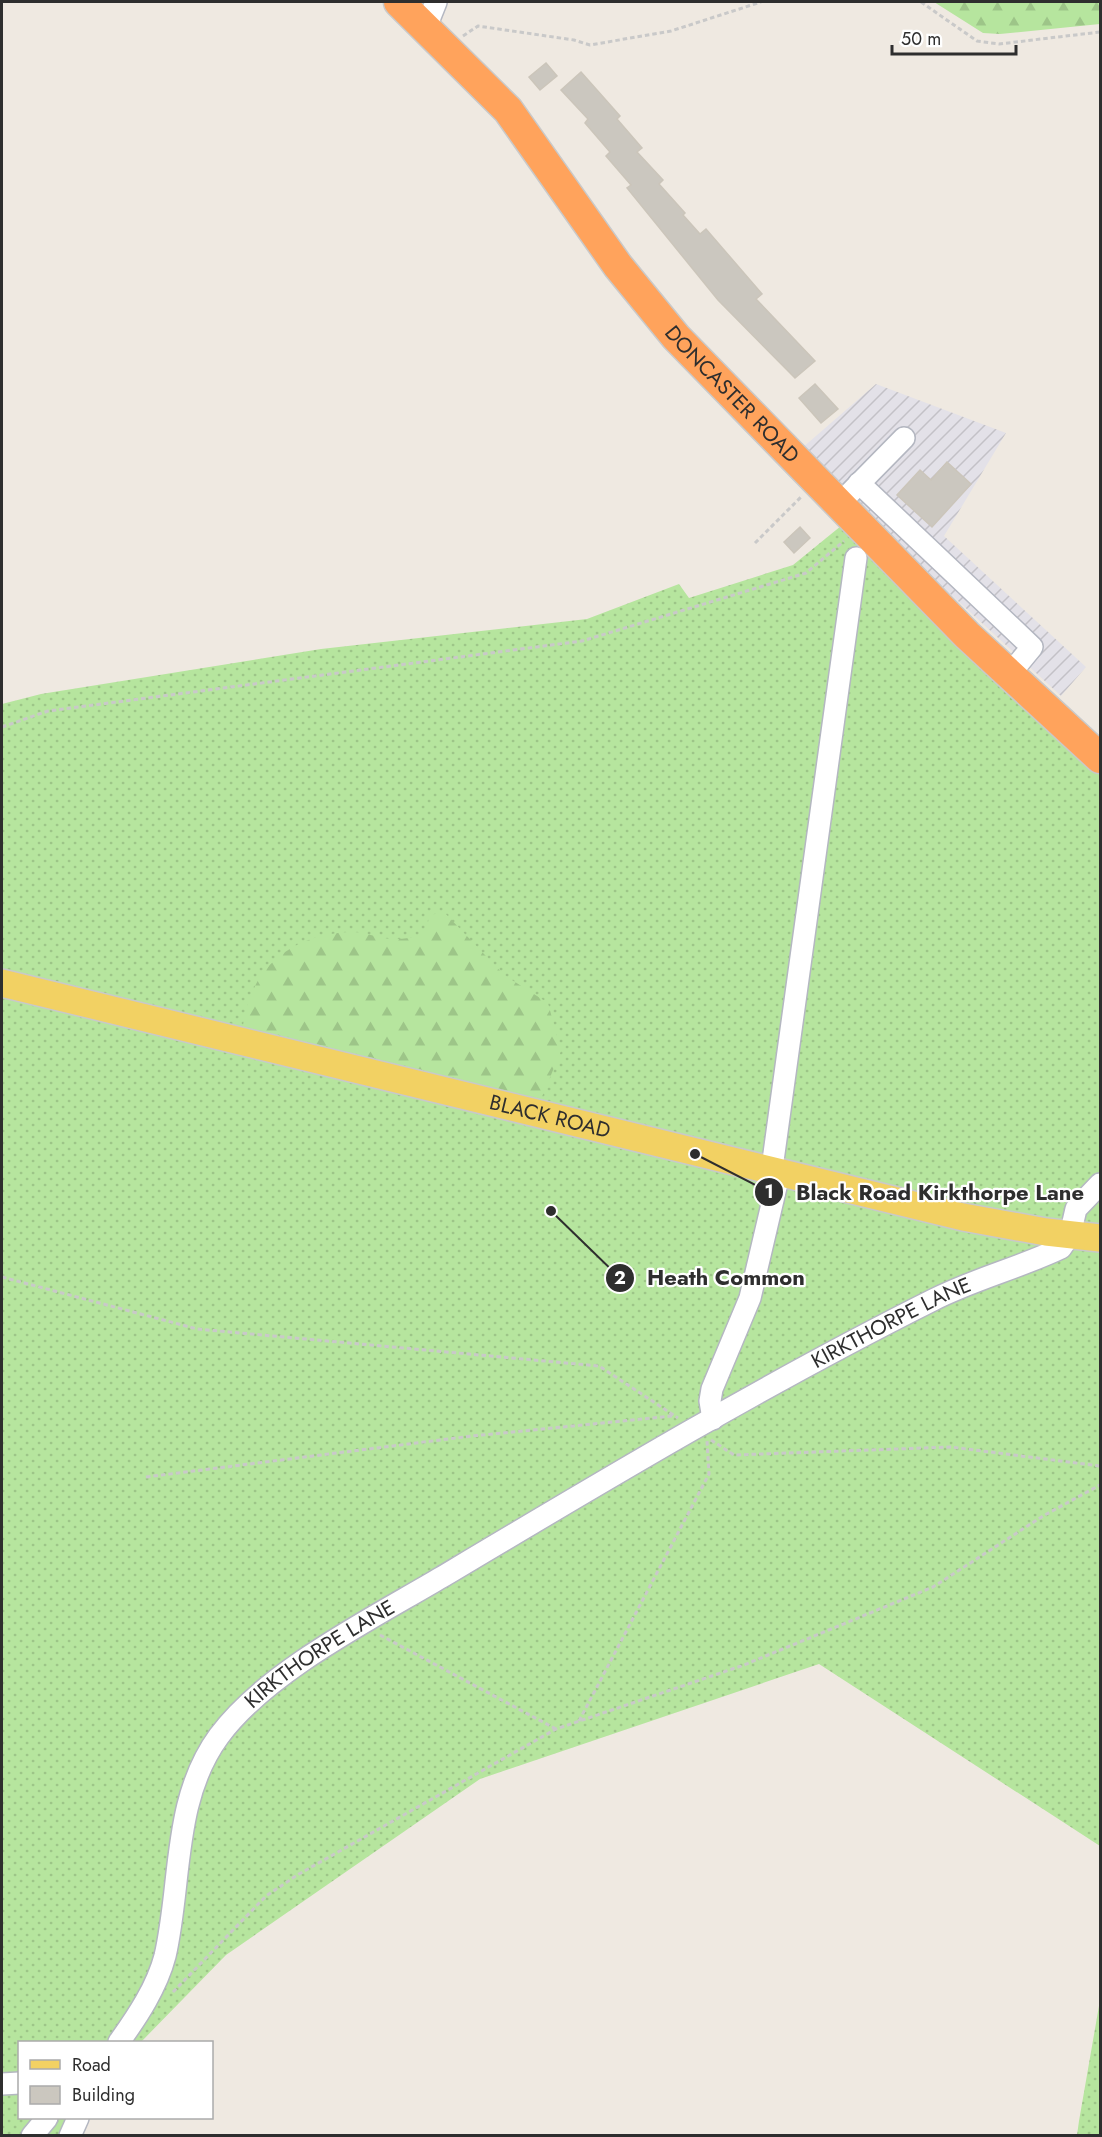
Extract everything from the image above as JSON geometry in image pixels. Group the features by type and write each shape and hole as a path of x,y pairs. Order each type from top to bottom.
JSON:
{"highway":[{"name":"DONCASTER ROAD","path":"399,2 430,10 447,48 508,110 618,266 676,337 818,479 850,493 1009,675 1101,758"}],"main road":[{"name":"BLACK ROAD","path":"2,983 776,1169 963,1217 1101,1238"}],"street":[{"path":"850,493 904,438"},
{"path":"713,1419 712,1389 750,1298 776,1169 856,558"},
{"path":"1070,1235 1076,1209 1101,1184"},
{"name":"KIRKTHORPE LANE","path":"119,2041 154,1986 164,1959 182,1831 195,1783 207,1755 218,1738 244,1708 301,1664 361,1624 694,1428 936,1298 1061,1248 1070,1235"},
{"path":"2,2084 18,2083"},
{"path":"32,2136 46,2119"},
{"path":"70,2136 78,2119"},
{"path":"87,2119 87,2136"}],"path":[{"path":"447,48 478,26 574,40 590,45 671,31 762,2"},
{"path":"921,2 977,41 999,44 1101,32"},
{"path":"755,543 818,479"},
{"path":"2,727 48,711 582,641 806,573 847,538"},
{"path":"2,1277 197,1329 599,1366 694,1428"},
{"path":"146,1477 472,1436 674,1416"},
{"path":"579,1721 709,1474 706,1437 734,1455 951,1447 1101,1466"},
{"path":"167,1998 266,1896 353,1842 556,1729 744,1665 933,1587 1043,1516 1101,1485"},
{"path":"361,1624 556,1729"}],"shaded area":[{"path":"876,384 1006,433 944,536 1086,667 1061,696 919,565 794,455"}],"green space":[{"path":"934,2 1100,2 1100,24 1000,34 983,33"},
{"path":"852,517 1100,758 1100,1846 819,1664 480,1779 226,1955 142,2041 18,2041 18,2079 2,2081 2,704 41,694 321,649 587,619 679,584 689,598 793,565"},
{"path":"443,911 504,975 548,1003 561,1051 541,1099 243,1026 247,1005 254,987 277,958 292,948 309,940 349,932 394,939 426,935 429,916"},
{"path":"1100,2000 1100,2135 1077,2135 1079,2121"},
{"path":"18,2089 18,2119 72,2119 64,2135 2,2136 2,2090"}],"building":[{"path":"546,63 557,76 540,90 529,77"},
{"path":"581,72 620,116 617,119 642,148 637,152 663,180 659,184 685,213 683,215 700,234 706,229 762,294 756,299 815,361 795,378 718,300 627,188 631,185 606,156 610,152 585,123 588,119 561,90"},
{"path":"815,384 838,409 821,423 799,398"},
{"path":"947,462 971,484 932,527 897,495 920,470 931,480"},
{"path":"800,527 810,538 794,553 784,542"}],"place":[{"name":"Black Road Kirkthorpe Lane","path":"695,1154"},
{"name":"Heath Common","path":"551,1211"}]}
